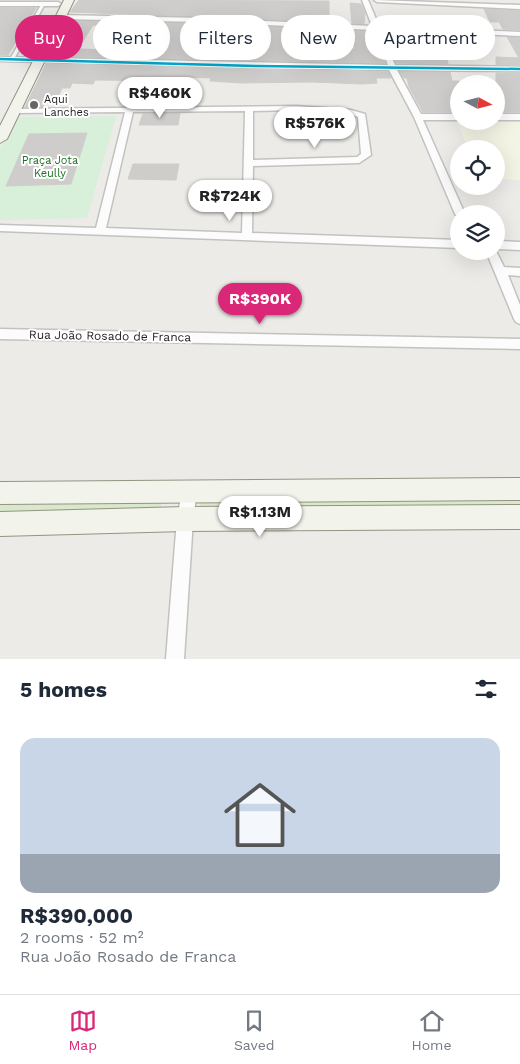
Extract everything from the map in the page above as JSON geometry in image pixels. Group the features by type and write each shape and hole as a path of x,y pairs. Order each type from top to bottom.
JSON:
{"main road":[{"path":"61,15 69,0"},
{"path":"53,15 59,2"},
{"path":"4,106 34,60"},
{"path":"0,139 15,111 34,60"},
{"path":"0,493 520,489"}],"street":[{"path":"365,0 371,15"},
{"path":"377,0 512,4"},
{"path":"448,0 512,4"},
{"path":"0,4 59,2"},
{"path":"512,4 519,17"},
{"path":"83,17 200,20 365,28"},
{"path":"495,33 520,34"},
{"path":"0,59 15,59"},
{"path":"34,60 378,69 520,69"},
{"path":"390,60 418,117 456,205"},
{"path":"496,68 499,75"},
{"path":"394,69 474,75"},
{"path":"505,77 520,78"},
{"path":"247,235 249,109"},
{"path":"15,111 327,109 351,112 362,116 366,155 359,160 248,163"},
{"path":"100,232 129,111"},
{"path":"418,117 450,117"},
{"path":"505,117 520,117"},
{"path":"0,228 247,235 450,244"},
{"path":"505,245 520,246"},
{"path":"495,260 520,319"},
{"path":"500,271 520,272"},
{"name":"Rua João Rosado de Franca","path":"0,334 520,344"},
{"path":"175,659 185,519 189,491"},
{"path":"0,524 185,519 520,517"}],"lane":[{"path":"12,59 43,4"}],"shaded area":[{"path":"505,121 520,121 520,180 505,179 505,140 464,140 461,130 505,130"}],"green space":[{"name":"Praça Jota Keully","path":"116,116 87,218 0,220 0,148 16,117"},
{"path":"520,495 520,512 199,507 201,500"},
{"path":"0,499 162,499 161,509 0,514"}],"building":[{"path":"79,0 329,1 329,15 281,15 281,20 271,20 271,15 180,16 70,12"},
{"path":"350,3 361,4 365,12 364,24 355,23 355,15 351,15"},
{"path":"0,8 36,8 32,15 15,15 15,43 8,55 0,55"},
{"path":"484,9 520,11 520,30 503,29 499,22 495,22 495,15 487,15"},
{"path":"83,21 93,22 93,25 83,41"},
{"path":"170,23 180,24 180,59 170,59"},
{"path":"271,27 281,28 281,60 355,60 355,31 365,32 365,60 384,60 385,63 241,60 271,60"},
{"path":"507,37 520,38 520,65 496,65 496,57 519,58"},
{"path":"83,49 93,49 93,57 83,57"},
{"path":"395,60 447,60 448,64 396,63"},
{"path":"46,64 388,72 391,78 376,78 377,83 363,84 312,82 242,83 210,81 211,78 184,77 182,81 95,80 93,84 72,83 70,88 62,88 59,95 52,95 48,103 45,103 43,107 25,107"},
{"path":"400,72 450,72 450,112 423,112 409,87 407,78 404,78"},
{"path":"496,73 520,73 520,112 505,112 505,75 496,75"},
{"path":"180,113 178,125 139,125 143,114"},
{"path":"87,133 71,184 6,186 29,134"},
{"path":"133,164 179,164 176,180 128,179"}],"transit line":[{"path":"0,59 255,66 520,69"}],"place":[{"name":"Aqui Lanches","path":"34,105"}]}
